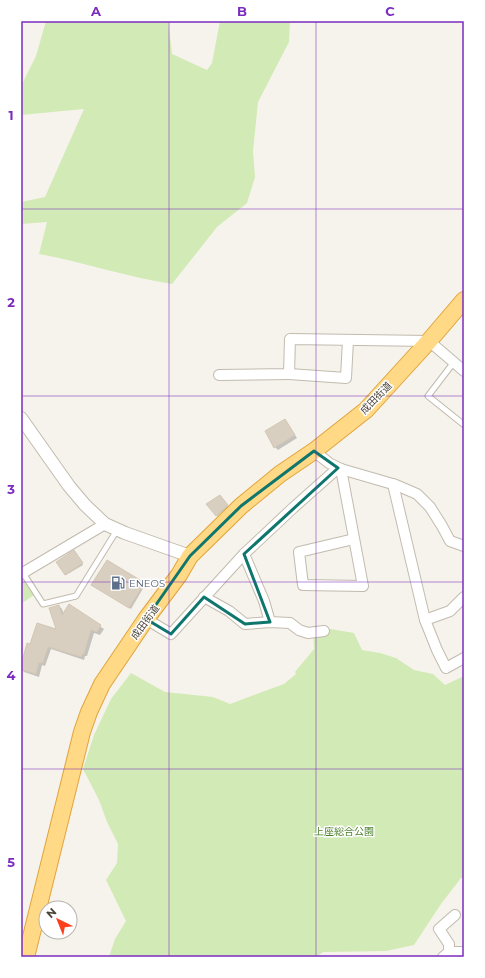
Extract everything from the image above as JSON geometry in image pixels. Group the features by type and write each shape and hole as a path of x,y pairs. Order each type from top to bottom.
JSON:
{"highway":[{"name":"成田街道","path":"26,957 82,732 102,684 146,619 179,575 190,556 241,506 280,474 314,451 366,410 464,300"}],"street":[{"path":"289,374 290,339 429,341 464,371"},
{"path":"219,375 289,374 346,378 348,340"},
{"path":"21,418 68,486 105,524 117,530 190,556"},
{"path":"314,451 329,463 340,468 393,484 417,494 430,506 450,541 464,546"},
{"path":"340,468 354,539 363,586 303,585 299,552 354,539"},
{"path":"146,619 171,634 244,554 293,508 340,468"},
{"path":"393,484 425,620 437,650 446,668 464,658"},
{"path":"22,573 105,524"},
{"path":"244,554 264,601 270,622"},
{"path":"204,597 229,611 245,624 270,622 290,623 299,630 308,633 324,631"},
{"path":"425,620 450,611 464,598"},
{"path":"455,916 439,929 449,944 446,955 464,952"}],"lane":[{"path":"454,362 428,396 463,424 464,423"},
{"path":"22,573 43,604 76,596 117,530"}],"highlighted area":[{"path":"314,451 338,468 244,554 270,622 245,624 204,597 171,634 146,619 190,556 241,506"}],"green space":[{"path":"46,21 168,21 172,54 207,70 212,63 220,21 290,21 289,42 258,102 253,151 255,177 247,203 217,227 172,284 39,254 47,222 21,224 21,202 45,197 84,109 21,115 21,86 36,56"},
{"path":"22,579 34,595 21,604 21,580"},
{"name":"上座総合公園","path":"313,626 354,633 362,650 380,653 396,658 414,670 433,674 445,685 464,676 464,878 461,878 441,904 414,945 386,951 323,952 316,957 109,957 115,939 126,921 106,880 117,863 118,844 107,822 99,800 83,769 94,735 111,699 131,673 165,692 213,697 230,704 284,684 296,674 295,672 314,649"}],"building":[{"path":"285,419 295,435 274,448 265,431"},
{"path":"220,495 228,505 216,516 206,504"},
{"path":"74,550 83,563 65,575 56,562"},
{"path":"107,560 145,583 129,608 91,585"},
{"path":"69,604 101,625 97,632 91,630 84,654 83,653 81,657 48,647 43,663 39,663 36,674 21,670 27,643 30,644 37,623 56,629 49,608 59,605 62,615"}],"place":[{"name":"ENEOS","path":"118,583"}]}
